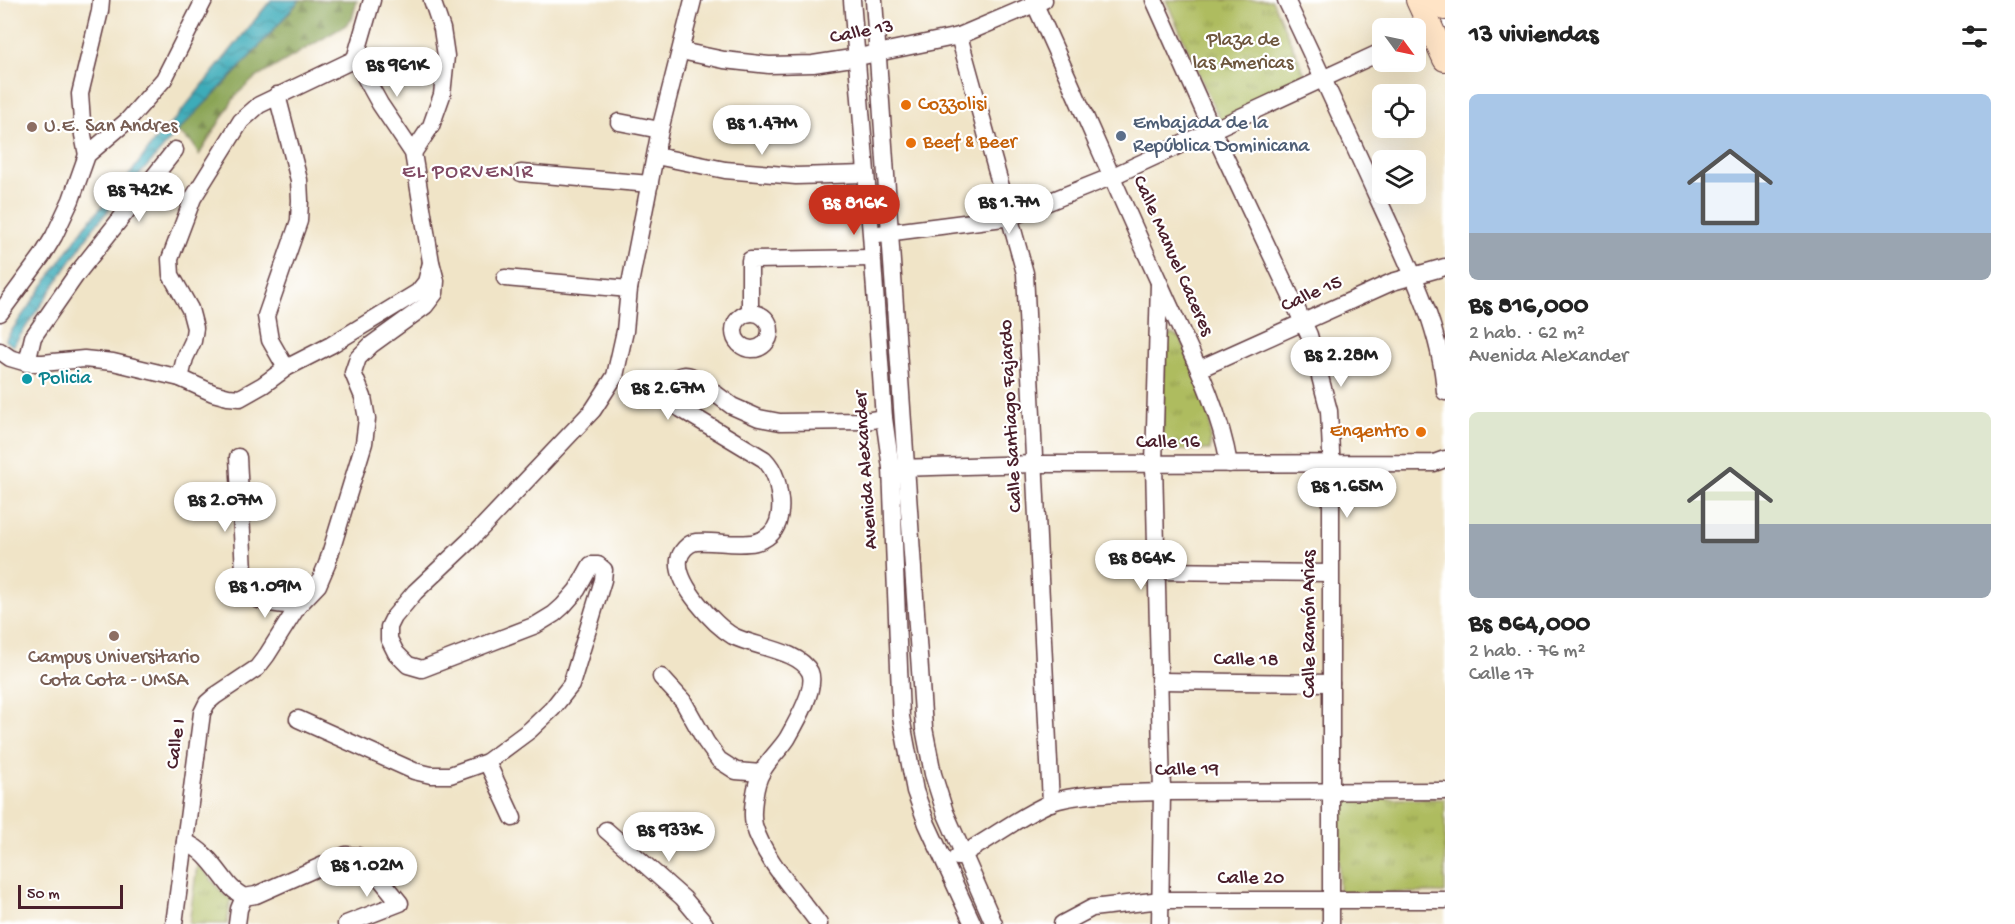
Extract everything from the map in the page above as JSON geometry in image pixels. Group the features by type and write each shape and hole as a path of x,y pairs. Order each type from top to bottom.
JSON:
{"main road":[{"path":"1418,0 1445,59"},
{"path":"1441,0 1445,8"}],"street":[{"path":"87,155 80,94 101,0"},
{"path":"0,313 36,265 54,236 71,201 87,155 127,121 164,79 204,0"},
{"path":"5,354 27,363 94,359 180,378 213,393 235,398 244,396 263,385 286,368 331,345 418,292 426,282 431,262 413,153 354,60 372,0"},
{"path":"413,153 431,126 441,95 446,57 442,29 432,0"},
{"path":"298,719 414,771 431,775 450,775 487,762 530,730 552,710 571,685 603,580 604,570 598,565 591,566 585,573 577,590 563,606 536,625 422,669 408,665 396,653 389,639 389,627 394,617 415,592 469,541 593,410 615,376 625,332 629,289 660,130 693,0"},
{"name":"Avenida Alexander","path":"852,0 884,418 899,468 924,728 933,774 945,812 965,853 994,924"},
{"name":"Avenida Alexander","path":"874,0 889,233 899,468 901,717 915,790 973,924"},
{"name":"Calle Ramón Arias","path":"1154,0 1212,129 1304,322 1317,361 1329,411 1331,924"},
{"path":"1286,0 1413,277 1432,327 1444,373 1445,392"},
{"name":"Calle 13","path":"681,51 724,60 769,65 813,64 959,36 1037,1"},
{"name":"Calle Manuel Caceres","path":"1037,1 1159,283 1199,369 1224,434 1229,464"},
{"name":"Calle Santiago Fajardo","path":"959,36 1025,273 1051,803"},
{"path":"871,234 1011,217 1113,176 1372,56"},
{"path":"180,378 185,358 193,341 195,328 190,309 171,275 170,259 193,198 241,122 259,105 354,60"},
{"path":"277,95 299,180 300,200 299,221 266,316 270,340 286,368"},
{"path":"619,122 660,130"},
{"path":"27,363 33,337 76,275 175,150"},
{"path":"656,156 737,171 796,176 866,174"},
{"path":"521,173 650,184"},
{"path":"750,313 750,260 872,258"},
{"name":"Calle I","path":"174,924 202,713 207,703 215,696 256,668 267,655 298,606 318,585 327,564 364,443 367,419 363,398 353,373 358,358 371,345 425,306 435,293 436,280 431,262"},
{"name":"Calle 15","path":"1199,369 1392,282 1445,267"},
{"path":"505,278 629,289"},
{"path":"1159,283 1154,464 1162,792 1160,924"},
{"path":"819,924 775,866 754,824 754,798 761,773 786,740 805,704 811,687 811,674 804,663 733,636 716,622 692,596 682,576 679,560 685,548 695,542 743,544 764,540 775,532 781,504 778,482 772,467 764,459 677,406 672,386 677,378 685,375 700,391 759,418 780,422 865,421 884,418"},
{"path":"673,395 683,403 692,401 700,391"},
{"path":"697,418 693,406 700,391"},
{"path":"238,458 245,590 258,600 298,606"},
{"name":"Calle 16","path":"899,468 1035,464 1434,463 1445,459"},
{"path":"1158,571 1330,573"},
{"path":"661,677 683,701 719,760 736,771 761,773"},
{"name":"Calle 18","path":"1160,681 1331,683"},
{"path":"487,762 513,818"},
{"name":"Calle 19","path":"945,863 1051,803 1069,799 1121,793 1162,792 1445,791"},
{"path":"606,830 683,898 705,924"},
{"path":"185,842 195,846 230,886 244,897"},
{"path":"244,897 346,855 358,856 366,861 400,903 346,924"},
{"path":"237,924 239,909 244,897"},
{"name":"Calle 20","path":"1062,924 1092,908 1161,900 1445,900"}],"green space":[{"path":"300,0 357,0 352,19 346,25 254,79 236,95 199,155 193,144 177,132 236,72"},
{"name":"Plaza de las Americas","path":"1166,0 1272,0 1308,81 1220,121"},
{"path":"1172,334 1181,339 1210,410 1210,450 1168,450 1162,444 1164,339"},
{"path":"1345,799 1445,799 1445,893 1340,892 1339,806 1340,801"},
{"path":"197,866 200,866 224,895 231,898 227,924 189,924"}],"water":[{"path":"271,0 300,0 236,72 177,132 94,227 13,346 5,340 85,226 131,173 155,140 177,117"}],"place":[{"name":"Cozzolisi","path":"906,105"},
{"name":"U.E. San Andres","path":"32,127"},
{"name":"Embajada de la República Dominicana","path":"1121,136"},
{"name":"Beef & Beer","path":"911,143"},
{"name":"Policia","path":"27,379"},
{"name":"Enqentro","path":"1421,432"},
{"name":"Campus Universitario Cota Cota - UMSA","path":"114,636"}],"district":[{"name":"EL PORVENIR","path":"468,173"}]}
